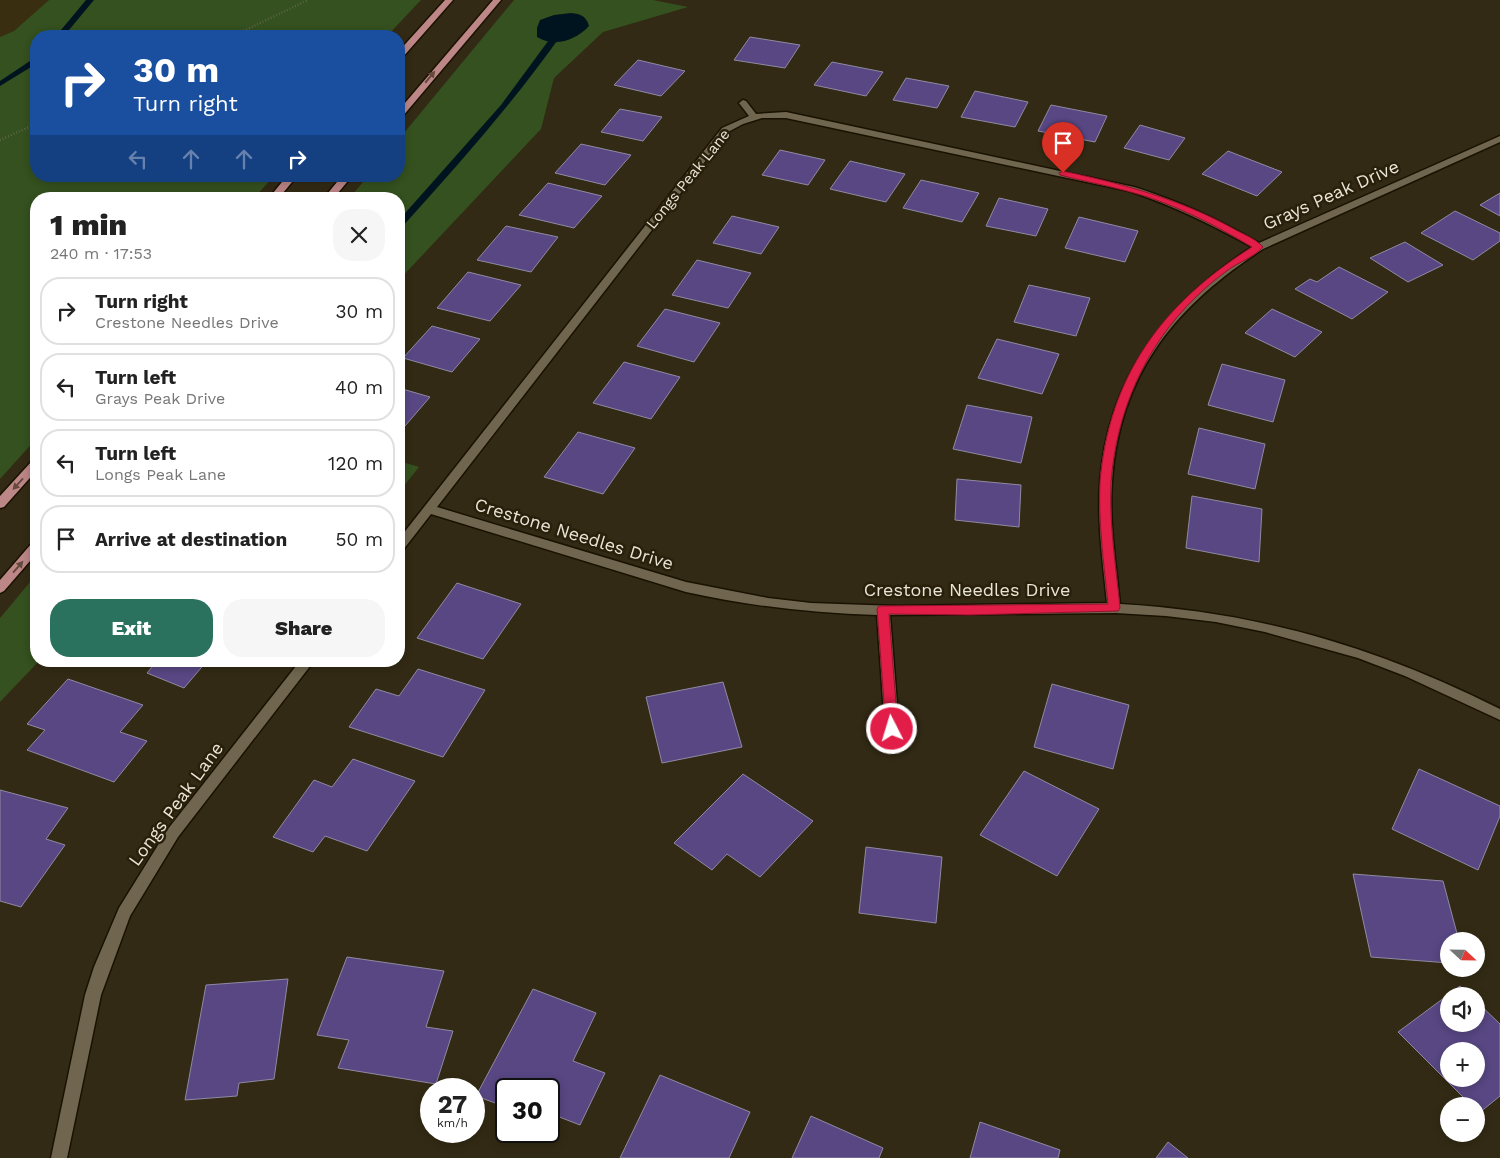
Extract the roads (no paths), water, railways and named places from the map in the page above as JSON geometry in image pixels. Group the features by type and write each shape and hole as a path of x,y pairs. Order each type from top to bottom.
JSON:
{"main road":[{"path":"405,49 449,0"},
{"path":"405,107 497,0"},
{"path":"279,192 287,182"},
{"path":"334,192 342,182"},
{"path":"0,504 30,471"},
{"path":"0,588 30,553"}],"street":[{"path":"743,103 754,117"},
{"name":"Longs Peak Lane","path":"405,539 725,130 743,120 754,117 786,115 1131,189 1181,207 1222,226 1259,247"},
{"name":"Grays Peak Drive","path":"1114,608 1108,547 1106,484 1112,437 1126,391 1151,344 1177,311 1224,269 1259,247 1500,139"},
{"name":"Crestone Needles Drive","path":"429,509 709,593 794,605 883,609 1114,608 1192,615 1292,634 1350,651 1413,674 1500,715"},
{"path":"883,609 892,729"},
{"name":"Longs Peak Lane","path":"59,1158 93,996 102,967 124,913 173,833 303,667"}],"water":[{"path":"571,13 583,16 586,20 589,26 584,31 572,39 558,42 551,42 537,37 537,28 540,20 554,15"}],"waterway":[{"path":"65,30 90,0"},
{"path":"405,218 463,155 503,107 560,31"},
{"path":"0,84 30,65"}]}
